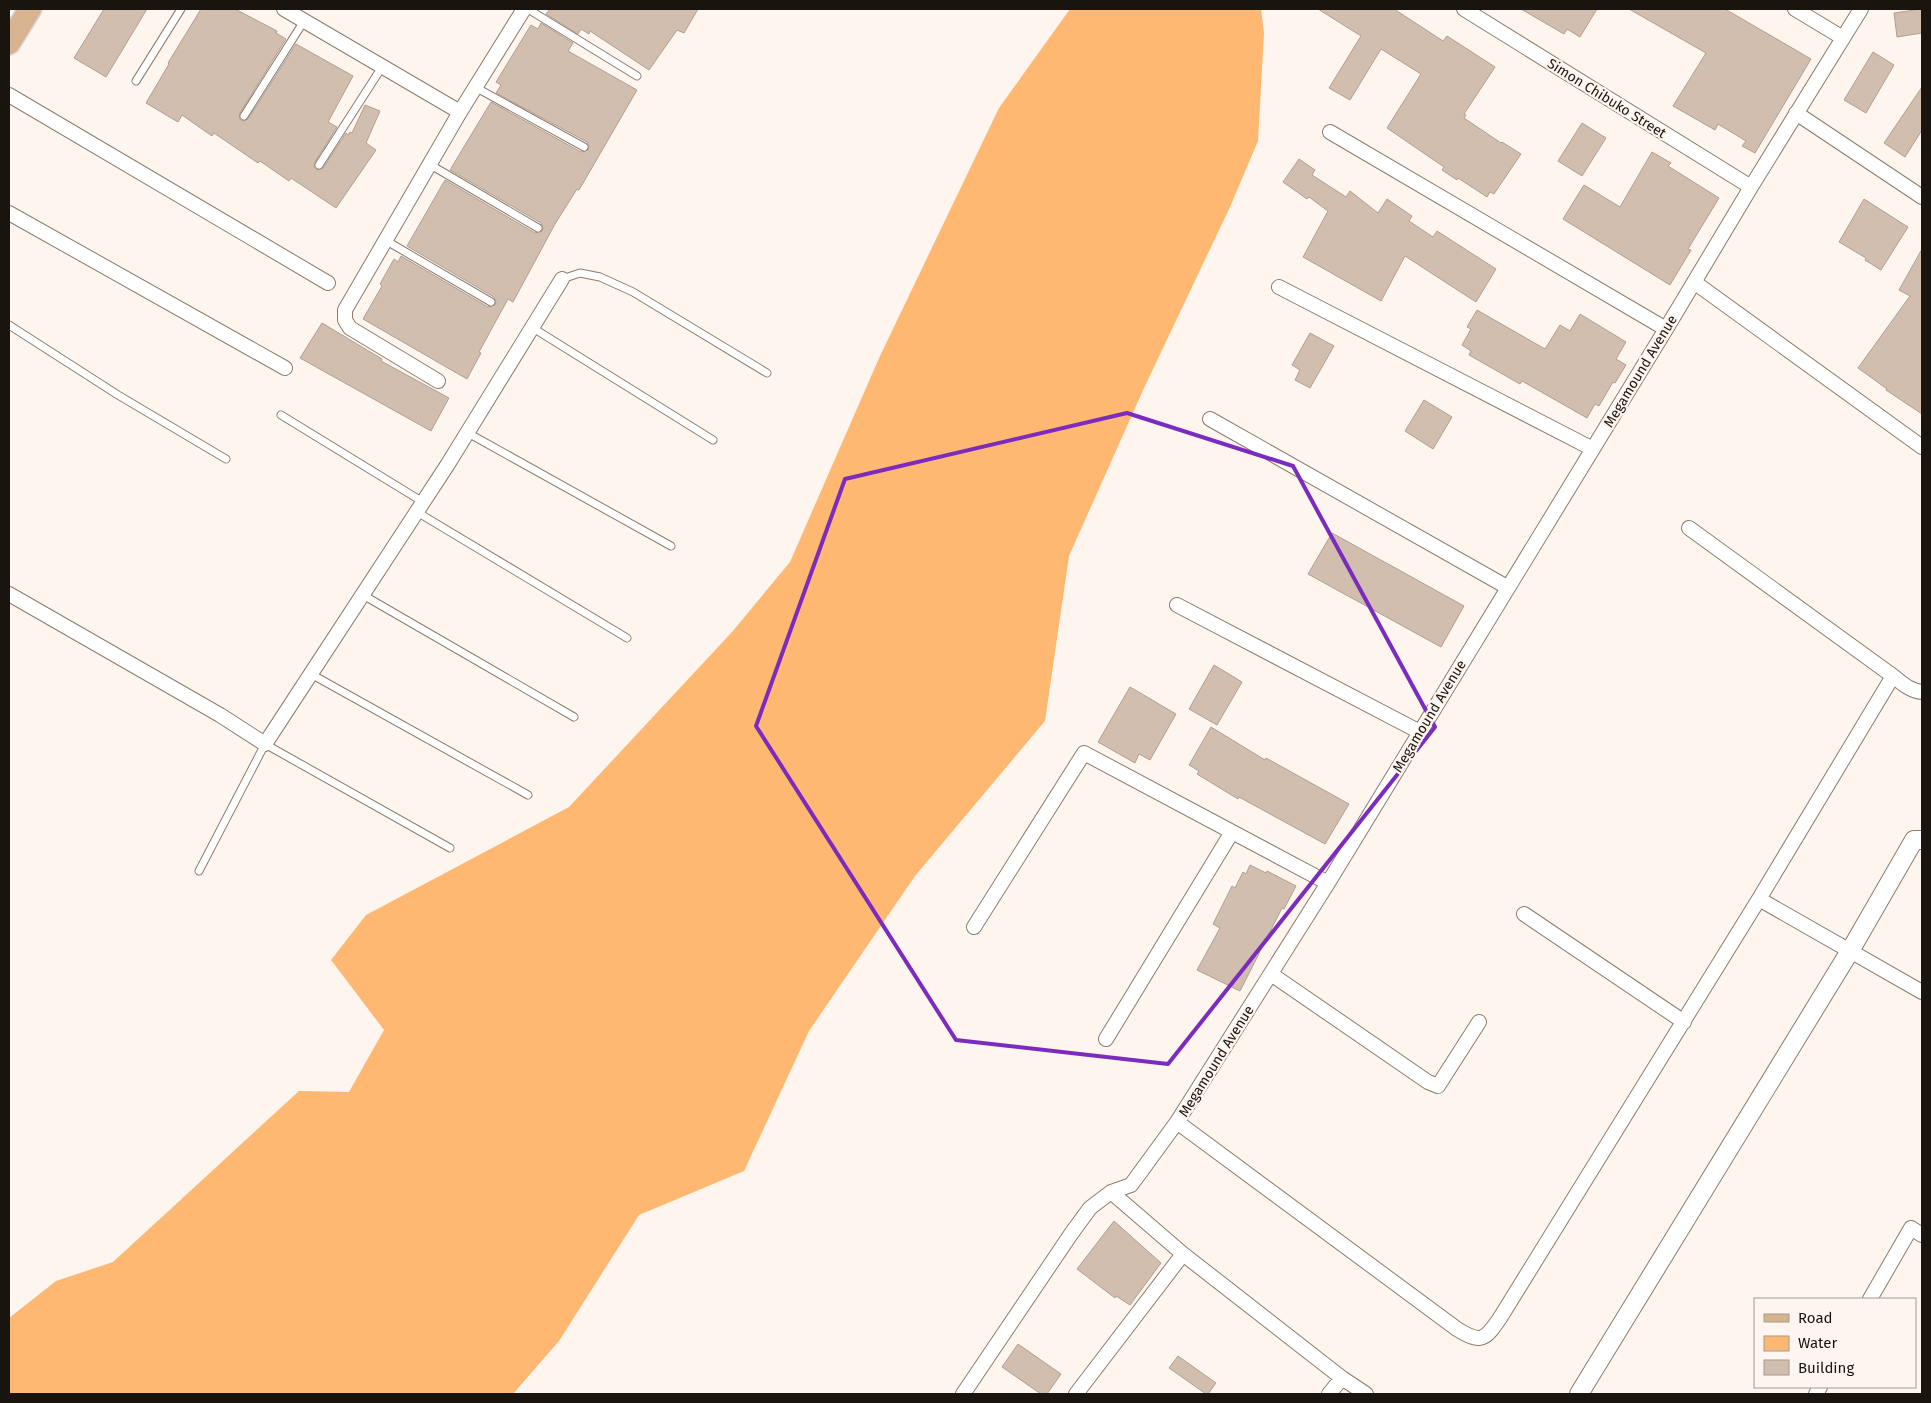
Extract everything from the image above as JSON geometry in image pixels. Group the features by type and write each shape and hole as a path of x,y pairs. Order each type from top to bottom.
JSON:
{"main road":[{"path":"9,43 30,9"}],"street":[{"path":"284,9 460,112"},
{"path":"438,381 350,328 345,320 345,310 460,112 526,9"},
{"name":"Simon Chibuko Street","path":"1464,9 1750,187"},
{"path":"1795,9 1843,38"},
{"name":"Megamound Avenue","path":"963,1394 1090,1208 1110,1192 1131,1185 1177,1122 1328,884 1507,587 1666,329 1750,187 1861,9"},
{"path":"9,95 328,282"},
{"path":"1796,113 1922,197"},
{"path":"1330,132 1666,329"},
{"path":"9,212 284,368"},
{"path":"9,594 220,715 265,744 468,432 562,279"},
{"path":"1694,282 1922,447"},
{"path":"1279,286 1593,449"},
{"path":"1210,419 1507,587"},
{"path":"1688,528 1908,687 1922,692"},
{"path":"1177,605 1420,732"},
{"path":"1177,1122 1457,1329 1476,1339 1484,1338 1500,1318 1760,900 1893,676"},
{"path":"974,927 1084,753 1328,884"},
{"path":"1106,1039 1232,832"},
{"path":"1579,1394 1850,952 1914,840 1922,840"},
{"path":"1760,900 1922,992"},
{"path":"1524,914 1684,1022"},
{"path":"1271,974 1428,1082 1438,1086 1479,1022"},
{"path":"1110,1192 1183,1254 1342,1378 1366,1394"},
{"path":"1871,1298 1911,1228 1922,1235"},
{"path":"1076,1394 1183,1254"},
{"path":"1329,1394 1342,1378"}],"lane":[{"path":"136,82 181,9"},
{"path":"526,9 637,76"},
{"path":"244,116 304,21"},
{"path":"319,165 382,66"},
{"path":"475,88 584,147"},
{"path":"429,164 538,228"},
{"path":"385,240 491,302"},
{"path":"562,279 580,273 600,276 633,292 767,373"},
{"path":"9,325 118,395 226,459"},
{"path":"533,328 713,440"},
{"path":"281,415 420,507 627,638"},
{"path":"468,432 671,546"},
{"path":"363,594 574,717"},
{"path":"311,674 528,795"},
{"path":"199,871 265,744 450,848"}],"highlighted area":[{"path":"1127,413 1293,466 1435,727 1168,1064 956,1040 756,726 845,479"}],"water":[{"path":"1070,9 1261,9 1264,33 1258,141 1230,207 1144,388 1069,556 1045,721 915,876 809,1031 744,1171 639,1215 559,1341 513,1394 9,1394 9,1318 56,1281 113,1262 299,1091 349,1092 384,1030 331,960 366,915 569,807 732,632 790,562 880,356 999,108"}],"building":[{"path":"104,9 147,9 106,77 74,58"},
{"path":"201,9 235,9 277,31 276,33 286,39 240,113 239,118 242,121 248,119 296,44 353,76 328,122 337,127 315,162 314,167 317,170 323,168 346,133 348,135 350,132 352,133 365,105 380,111 366,143 376,150 336,208 291,178 289,181 260,161 258,163 214,133 212,136 182,115 178,122 146,103"},
{"path":"550,9 698,9 684,33 677,30 649,70 590,31 589,34 581,29 578,34 546,14"},
{"path":"1318,9 1394,9 1443,41 1447,36 1495,67 1464,114 1466,115 1464,118 1521,154 1494,194 1490,192 1487,197 1458,178 1457,180 1442,170 1444,167 1387,128 1421,74 1381,49 1350,100 1329,88 1361,36"},
{"path":"1521,9 1597,9 1580,37 1567,29 1564,34"},
{"path":"1629,9 1725,9 1811,59 1755,153 1742,146 1746,141 1718,124 1715,130 1673,106 1706,53"},
{"path":"1922,9 1922,33 1897,37 1894,13"},
{"path":"541,23 573,43 568,51 637,90 579,190 577,189 555,224 513,302 508,299 479,352 481,353 467,379 363,319 382,286 380,284 394,259 398,262 401,256 488,307 495,305 494,297 407,246 445,180 535,233 542,231 541,223 450,170 491,102 581,152 588,150 587,142 496,93 501,85 496,82 531,25 538,29"},
{"path":"1873,52 1894,65 1866,113 1844,100"},
{"path":"1922,87 1922,130 1905,157 1884,143"},
{"path":"1582,123 1606,138 1582,176 1558,161"},
{"path":"1652,152 1671,163 1668,166 1719,198 1688,249 1691,250 1670,285 1563,219 1584,185 1620,207"},
{"path":"1299,159 1315,170 1312,175 1346,197 1350,191 1378,213 1387,199 1412,216 1409,221 1433,237 1437,231 1496,269 1476,302 1405,256 1381,301 1303,257 1328,211 1283,182"},
{"path":"1864,199 1908,227 1881,270 1865,260 1866,258 1839,242"},
{"path":"1922,249 1922,414 1886,390 1858,368 1910,296 1899,290"},
{"path":"1477,310 1545,349 1560,325 1570,331 1580,314 1626,342 1616,359 1626,365 1615,383 1613,382 1599,406 1595,404 1587,418 1522,381 1520,384 1469,355 1471,351 1462,345 1471,329 1467,327"},
{"path":"322,323 382,359 381,361 449,398 431,431 300,358"},
{"path":"1310,333 1334,346 1310,388 1295,380 1300,370 1292,365"},
{"path":"1424,400 1452,417 1433,449 1405,431"},
{"path":"1332,533 1464,606 1441,647 1308,574"},
{"path":"1214,665 1242,682 1217,725 1189,709"},
{"path":"1130,687 1176,714 1150,760 1139,754 1135,763 1098,742"},
{"path":"1211,727 1265,760 1266,758 1349,804 1325,844 1239,797 1238,799 1197,774 1199,771 1189,765"},
{"path":"1250,865 1266,873 1267,871 1296,886 1284,909 1282,908 1240,991 1197,970 1220,928 1213,924 1232,886 1235,888 1243,872 1246,874"},
{"path":"1114,1221 1161,1263 1130,1305 1116,1296 1115,1298 1077,1269"},
{"path":"1018,1344 1061,1374 1047,1394 1041,1394 1002,1367"},
{"path":"1178,1356 1216,1383 1208,1394 1169,1368"}]}
